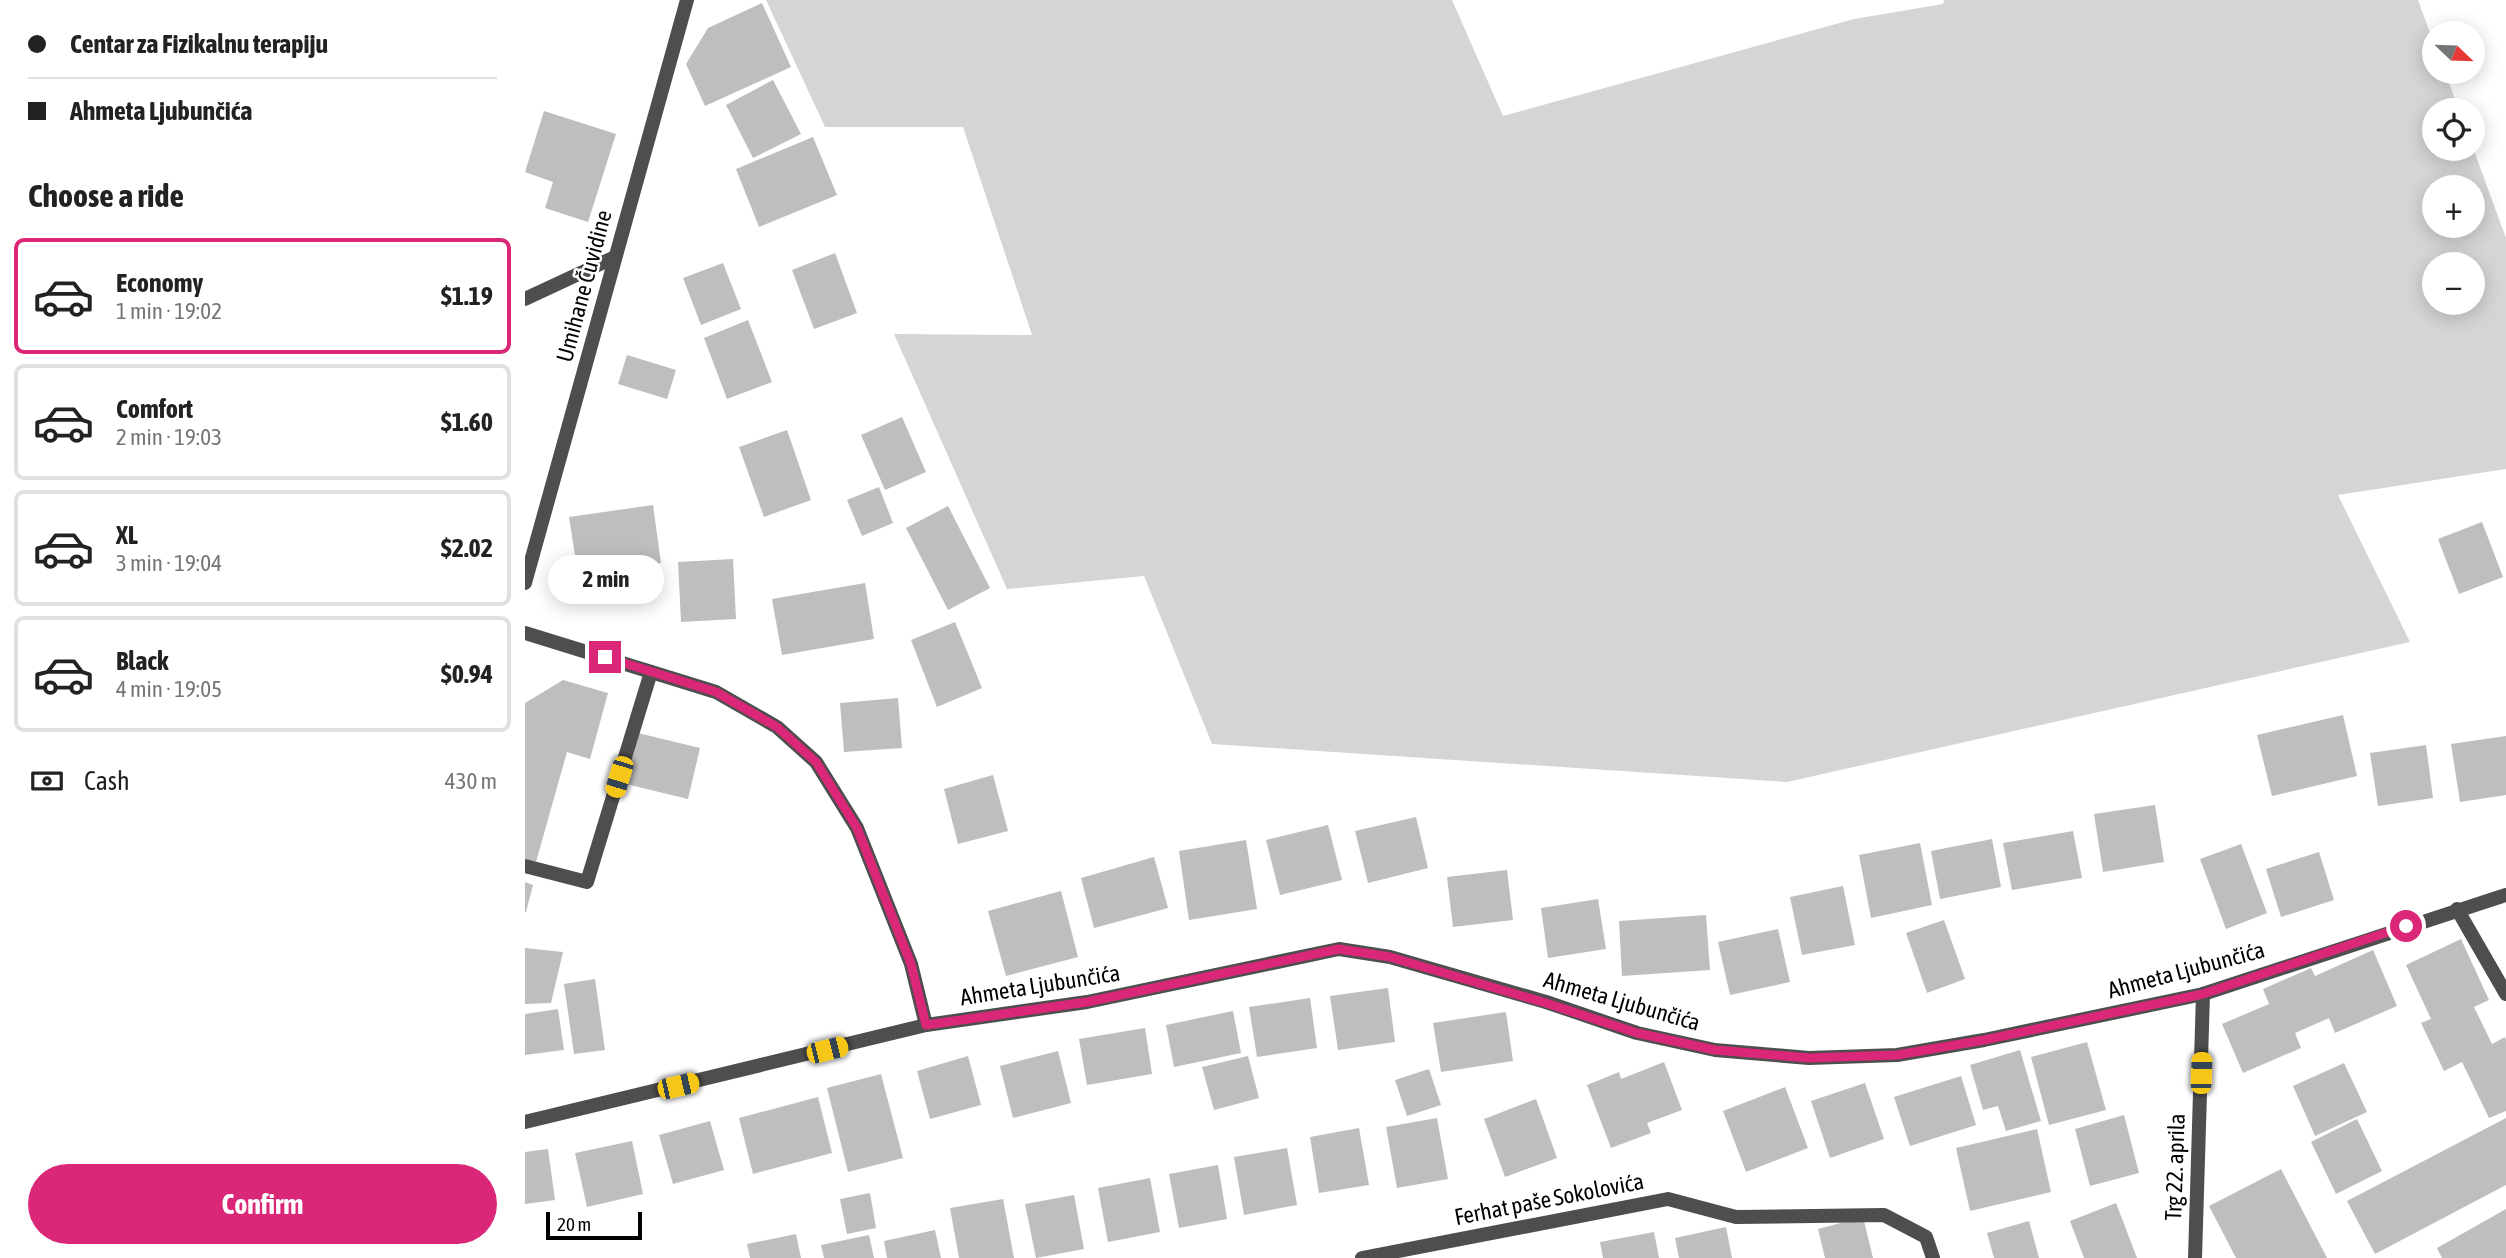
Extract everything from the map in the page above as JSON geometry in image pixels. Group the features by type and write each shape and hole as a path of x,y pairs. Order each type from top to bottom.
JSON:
{"street":[{"name":"Umihane Čuvidine","path":"525,583 687,0"},
{"path":"525,299 615,257"},
{"path":"525,633 716,692 777,727 816,762 857,828 911,964 926,1025"},
{"path":"525,866 587,881 651,672"},
{"name":"Ahmeta Ljubunčića","path":"525,1122 926,1025 1087,1002 1339,949 1390,957 1637,1033 1715,1050 1809,1058 1897,1055 2203,994 2506,895"},
{"path":"2457,909 2506,994"},
{"name":"Trg 22. aprila","path":"2195,1258 2203,994"},
{"name":"Ferhat paše Sokolovića","path":"1362,1258 1668,1199 1736,1217 1884,1215 1926,1237 1933,1258"}],"shaded area":[{"path":"766,0 1452,0 1503,116 1854,19 1943,4 1944,0 2418,0 2426,21 2422,21 2422,84 2449,84 2455,98 2422,98 2422,161 2478,161 2483,175 2422,175 2422,238 2485,238 2485,181 2506,238 2506,469 2338,495 2410,642 1787,782 1212,744 1144,576 1007,589 894,334 1032,335 963,127 825,127"}],"building":[{"path":"762,3 791,67 705,106 686,64 708,28"},
{"path":"773,80 801,134 753,158 726,105"},
{"path":"544,111 616,134 588,222 545,208 553,182 525,172"},
{"path":"813,137 837,195 759,227 736,169"},
{"path":"835,253 857,313 814,329 792,270"},
{"path":"723,263 741,309 701,325 683,278"},
{"path":"748,320 772,382 727,399 704,338"},
{"path":"627,355 676,370 667,399 618,384"},
{"path":"902,417 926,472 885,490 861,435"},
{"path":"787,430 811,500 764,517 739,447"},
{"path":"879,487 893,523 862,536 847,500"},
{"path":"653,505 661,563 578,575 569,517"},
{"path":"948,506 990,588 948,610 906,528"},
{"path":"2482,522 2503,577 2459,594 2438,539"},
{"path":"733,559 736,619 681,622 678,562"},
{"path":"865,583 874,639 782,655 772,599"},
{"path":"955,622 982,688 937,707 911,640"},
{"path":"563,680 608,693 590,759 567,752 536,862 525,859 525,703"},
{"path":"898,698 902,748 844,752 840,703"},
{"path":"2343,715 2357,776 2272,796 2257,735"},
{"path":"638,733 700,748 688,799 626,784"},
{"path":"2506,736 2506,795 2460,802 2451,744"},
{"path":"2426,745 2433,798 2378,806 2370,753"},
{"path":"993,775 1008,831 958,844 944,789"},
{"path":"2155,805 2164,862 2103,872 2094,814"},
{"path":"1416,817 1428,868 1368,883 1355,831"},
{"path":"1328,825 1342,880 1280,895 1266,840"},
{"path":"2073,831 2082,878 2012,890 2003,843"},
{"path":"1992,839 2001,887 1940,899 1931,851"},
{"path":"1246,840 1257,909 1189,920 1179,851"},
{"path":"1920,843 1932,905 1871,918 1859,855"},
{"path":"2241,844 2267,913 2226,929 2200,859"},
{"path":"2319,852 2334,900 2281,917 2266,869"},
{"path":"1154,857 1168,908 1094,928 1081,878"},
{"path":"1507,870 1513,920 1453,927 1447,877"},
{"path":"525,882 533,885 526,912 525,912"},
{"path":"1843,886 1855,945 1802,955 1790,897"},
{"path":"1061,891 1078,957 1006,976 988,911"},
{"path":"1598,899 1606,949 1548,958 1541,908"},
{"path":"1706,915 1710,970 1622,976 1619,921"},
{"path":"1944,920 1965,979 1927,993 1906,933"},
{"path":"1778,929 1790,982 1730,995 1718,942"},
{"path":"2461,939 2489,1000 2474,1007 2492,1044 2505,1037 2506,1040 2506,1111 2489,1118 2462,1062 2444,1071 2421,1023 2431,1019 2406,965"},
{"path":"525,948 563,952 551,1003 525,1004"},
{"path":"2373,950 2397,1006 2335,1033 2329,1018 2295,1033 2301,1048 2243,1073 2222,1024 2269,1004 2263,989 2311,968 2315,976"},
{"path":"595,979 605,1050 574,1054 564,984"},
{"path":"1388,988 1395,1042 1338,1050 1330,996"},
{"path":"1310,998 1317,1048 1257,1057 1249,1007"},
{"path":"558,1009 564,1050 525,1055 525,1014"},
{"path":"1233,1011 1241,1053 1174,1067 1166,1025"},
{"path":"1506,1012 1513,1061 1441,1072 1433,1023"},
{"path":"1145,1028 1152,1074 1087,1085 1079,1039"},
{"path":"2087,1042 2106,1110 2049,1125 2031,1057"},
{"path":"2020,1050 2041,1121 2006,1131 1998,1106 1983,1110 1970,1065"},
{"path":"1058,1051 1071,1103 1013,1118 1000,1066"},
{"path":"968,1056 981,1105 930,1119 917,1071"},
{"path":"1248,1056 1259,1098 1214,1110 1202,1067"},
{"path":"1664,1062 1682,1110 1647,1123 1651,1133 1611,1148 1587,1085 1619,1072 1621,1079"},
{"path":"2344,1063 2367,1112 2315,1136 2293,1086"},
{"path":"1429,1069 1441,1105 1407,1116 1395,1080"},
{"path":"881,1074 903,1158 848,1172 827,1088"},
{"path":"1961,1076 1976,1125 1910,1146 1894,1097"},
{"path":"1865,1083 1884,1139 1830,1158 1811,1101"},
{"path":"1785,1087 1808,1148 1746,1172 1723,1111"},
{"path":"818,1097 832,1153 753,1174 739,1118"},
{"path":"1536,1099 1557,1158 1505,1177 1484,1119"},
{"path":"2124,1115 2139,1173 2090,1186 2075,1129"},
{"path":"1437,1118 1448,1179 1397,1188 1386,1127"},
{"path":"2506,1118 2506,1185 2375,1254 2347,1201"},
{"path":"2357,1119 2382,1171 2336,1194 2311,1142"},
{"path":"710,1121 724,1170 673,1184 659,1135"},
{"path":"1359,1128 1369,1185 1319,1193 1310,1137"},
{"path":"2037,1129 2051,1192 1970,1211 1956,1148"},
{"path":"632,1141 643,1194 587,1207 575,1153"},
{"path":"1287,1148 1297,1205 1244,1215 1234,1157"},
{"path":"548,1149 555,1200 525,1204 525,1152"},
{"path":"1218,1165 1227,1219 1179,1228 1169,1174"},
{"path":"2281,1169 2327,1258 2236,1258 2209,1206"},
{"path":"1150,1178 1160,1232 1108,1242 1098,1188"},
{"path":"870,1193 876,1228 847,1234 840,1199"},
{"path":"1074,1195 1084,1249 1036,1258 1025,1204"},
{"path":"1003,1199 1014,1258 959,1258 950,1208"},
{"path":"2116,1203 2137,1258 2084,1258 2070,1221"},
{"path":"2506,1209 2506,1258 2442,1258 2437,1248"},
{"path":"1863,1217 1873,1258 1825,1258 1818,1229"},
{"path":"2029,1221 2039,1258 1994,1258 1987,1233"},
{"path":"1726,1227 1732,1258 1679,1258 1675,1238"},
{"path":"935,1230 941,1258 887,1258 884,1241"},
{"path":"1654,1232 1659,1258 1603,1258 1600,1242"},
{"path":"796,1234 801,1258 750,1258 747,1244"},
{"path":"869,1235 874,1258 824,1258 821,1245"}],"route":[{"path":"605,657 716,692 777,727 816,762 857,828 911,964 926,1025 1087,1002 1339,949 1390,957 1637,1033 1715,1050 1809,1058 1897,1055 1984,1040 2203,994 2406,926"}]}
